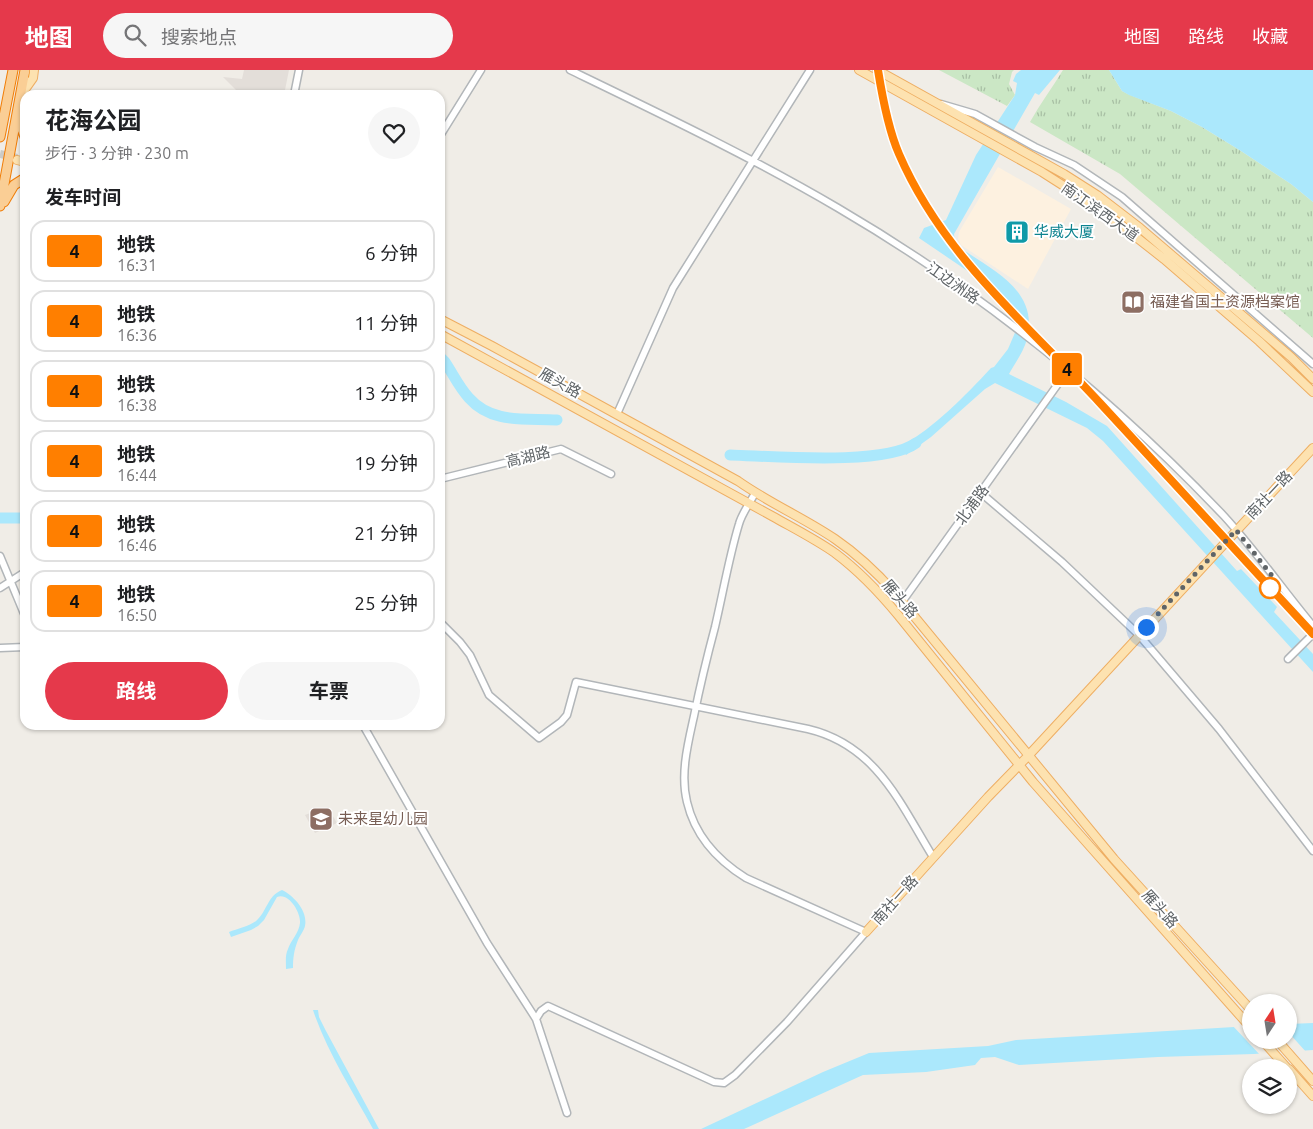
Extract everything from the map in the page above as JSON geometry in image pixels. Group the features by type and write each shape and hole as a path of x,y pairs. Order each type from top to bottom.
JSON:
{"highway":[{"path":"0,137 13,70"},
{"path":"20,90 24,70"},
{"path":"0,207 20,92"},
{"path":"0,118 6,108"},
{"path":"18,108 20,124"},
{"path":"0,207 12,189 20,182"}],"main road":[{"path":"24,90 33,78 34,70"},
{"name":"南江滨西大道","path":"859,70 1063,185 1124,226 1259,341 1313,392"},
{"name":"南江滨西大道","path":"877,70 1081,184 1127,217 1291,357 1313,379"},
{"name":"雁头路","path":"445,322 492,346 738,481 755,493 840,542 877,574 902,602 1114,859 1242,1000"},
{"name":"雁头路","path":"445,337 750,503 830,550 869,582 1092,851 1242,1018"},
{"name":"南社一路","path":"866,932 933,857 1313,448"},
{"path":"1270,1049 1280,1059"},
{"path":"1285,1049 1313,1080"},
{"path":"1297,1078 1313,1096"}],"street":[{"path":"295,90 299,70"},
{"path":"445,128 481,70"},
{"name":"江边洲路","path":"570,70 702,133 839,208 898,245 973,297 1068,370 1116,411 1236,530 1313,626"},
{"path":"617,414 673,288 810,70"},
{"path":"937,103 968,110 1074,166 1128,201 1157,229 1313,364"},
{"name":"北浦路","path":"902,602 1068,370"},
{"name":"高湖路","path":"445,478 561,448 611,474"},
{"path":"755,493 740,522 687,746 686,801 692,819 706,843 720,859 746,878 866,932"},
{"path":"981,493 1056,557 1139,635 1219,729 1313,851"},
{"path":"0,556 20,603"},
{"path":"0,588 20,575"},
{"path":"445,627 470,655 489,695 539,738 568,715 576,682 815,730 847,745 865,758 883,776 933,857"},
{"path":"1288,659 1313,634"},
{"path":"0,648 20,647"},
{"path":"366,730 487,943 536,1019 567,1113"},
{"name":"南社一路","path":"536,1019 541,1011 548,1006 716,1083 724,1083 736,1075 787,1022 866,932"}],"shaded area":[{"path":"244,70 289,70 285,90 236,90 223,77 242,79"},
{"path":"998,167 1071,209 1028,289 961,245 958,239 959,232"},
{"name":"未来星幼儿园","path":"328,808 337,823 315,833 305,815"}],"green space":[{"path":"939,70 1014,70 1009,84 1015,95 1007,106"},
{"path":"1063,70 1109,70 1122,91 1171,111 1202,127 1291,184 1313,202 1313,338 1120,174 1030,122"}],"water":[{"path":"1021,70 1060,70 1039,95 1035,93 954,234 955,243 1000,274 1011,284 1020,295 1026,308 1029,322 1026,343 1009,374 1066,402 1107,426 1237,571 1241,569 1277,607 1274,612 1313,654 1313,672 1103,441 1087,428 995,383 985,389 931,437 906,455 901,446 937,421 994,367 1008,349 1017,328 1013,307 1000,293 919,238 924,228 946,220 976,155 1015,95 1017,83 1013,81 1016,74"},
{"path":"1109,70 1313,70 1313,202 1291,184 1202,127 1171,111 1122,91"},
{"path":"282,890 299,905 305,920 304,928 296,947 293,968 286,969 287,951 300,923 299,914 290,900 281,896 277,897 264,920 258,926 231,937 229,932 256,921 273,896"},
{"path":"313,1010 318,1010 319,1017 326,1031 379,1129 373,1129 349,1086 332,1055"},
{"path":"1313,1023 1313,1050 1019,1065 995,1057 981,1058 975,1065 926,1072 863,1075 744,1129 701,1129 823,1072 869,1053 988,1046 1016,1040 1242,1027 1242,1049 1298,1049 1298,1024"}],"pier":[{"path":"1242,1024 1242,1036 1232,1025"},
{"path":"1298,1043 1307,1053 1261,1056 1254,1049 1298,1049"}],"waterway":[{"path":"445,362 469,398 488,412 510,418 557,420"},
{"path":"730,455 799,458 854,457 880,455 901,450 916,443"},
{"path":"0,518 20,518"}],"tunnel":[{"path":"0,154 17,158"}],"metro line":[{"name":"4","path":"878,70 881,94 899,153 930,213 952,246 976,275 1094,397 1313,634"}],"place":[{"name":"华威大厦","path":"1017,232"},
{"name":"福建省国土资源档案馆","path":"1133,302"},
{"name":"未来星幼儿园","path":"321,819"}],"route":[{"path":"1146,627 1236,530 1273,577 1270,588"}]}
